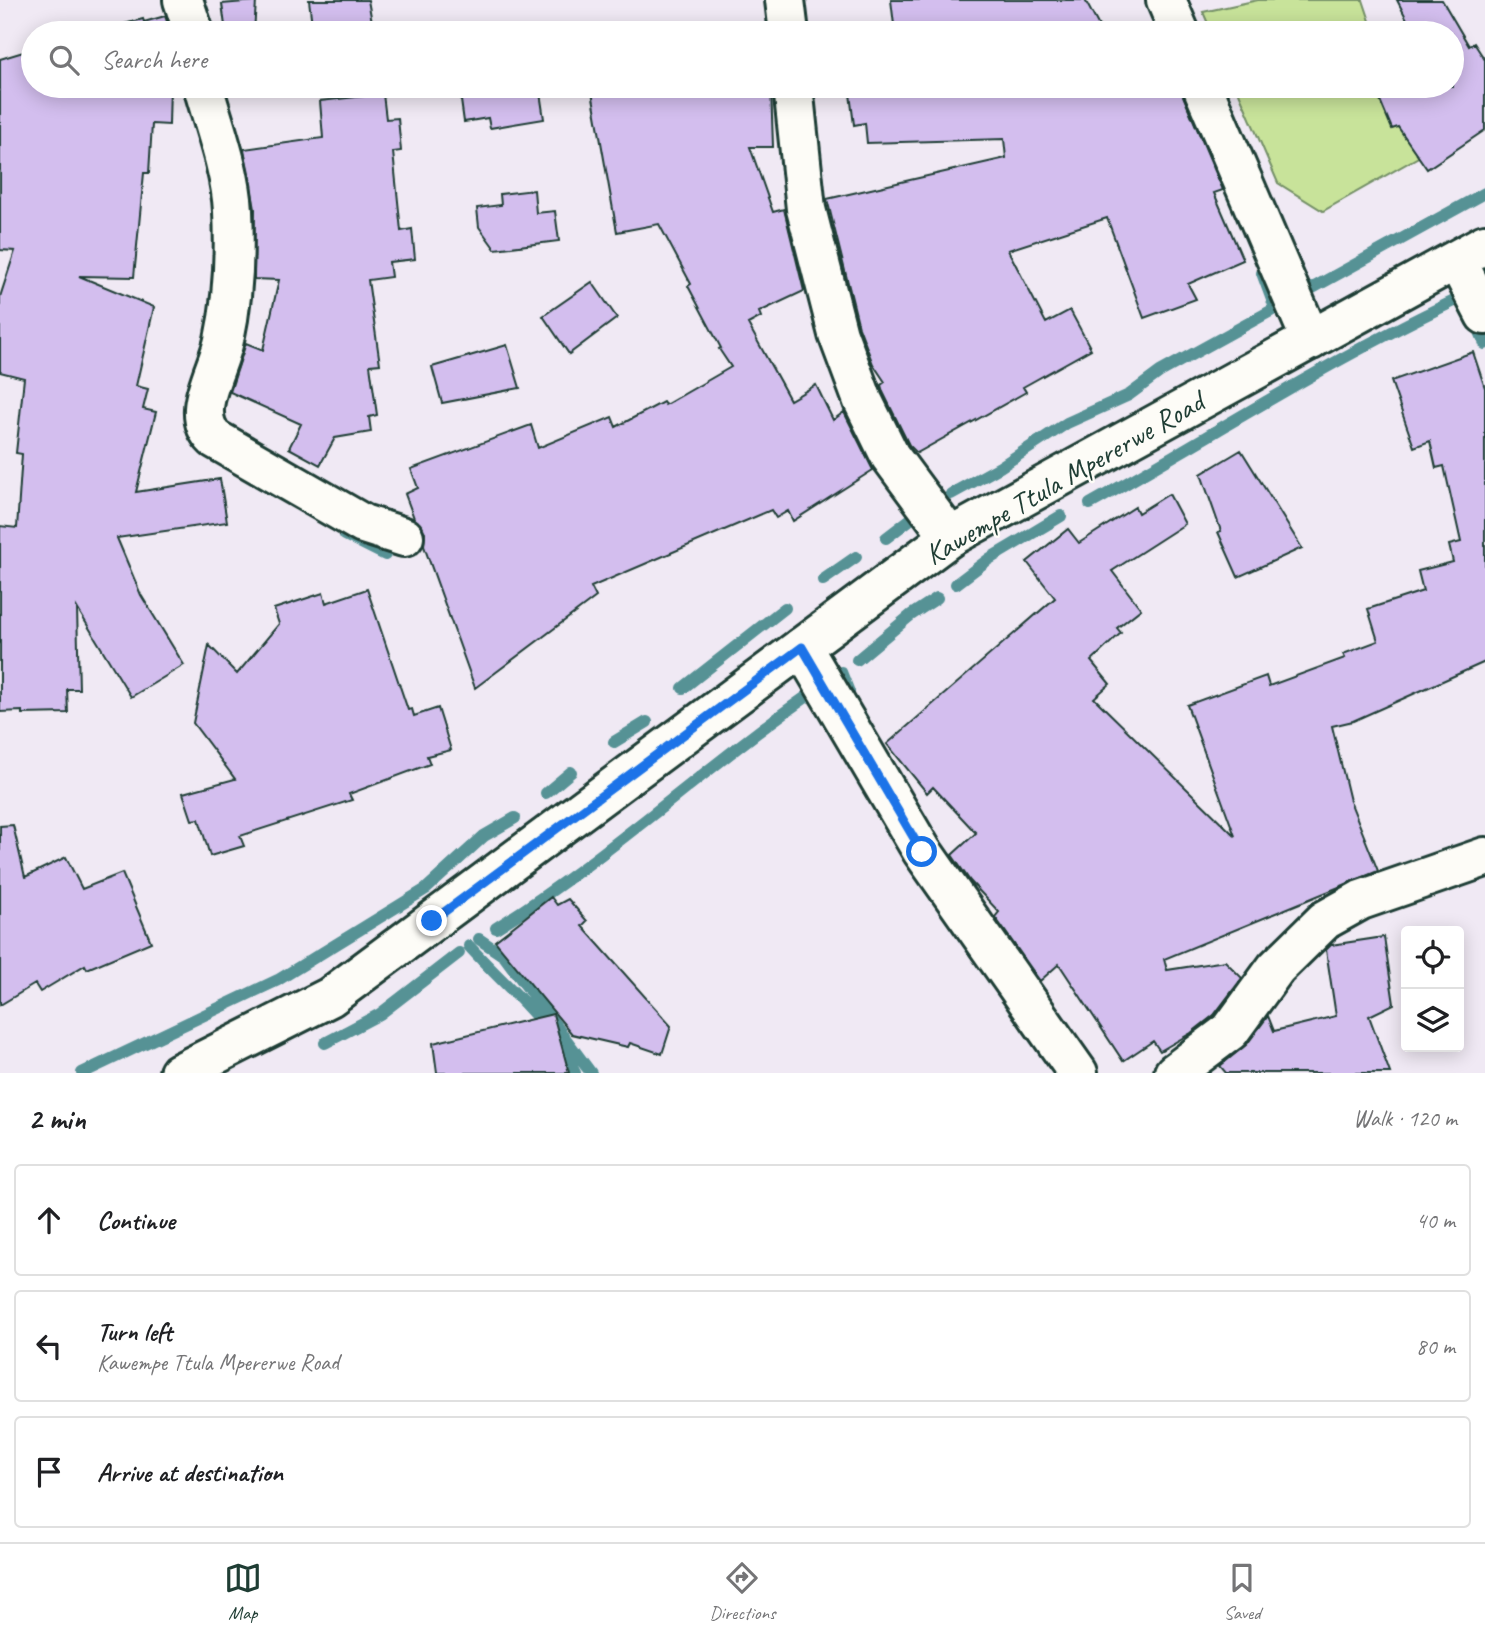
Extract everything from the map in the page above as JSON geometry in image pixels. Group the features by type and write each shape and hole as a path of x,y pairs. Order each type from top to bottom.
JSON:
{"street":[{"path":"183,0 190,21"},
{"path":"786,0 788,21"},
{"path":"1166,0 1175,21"},
{"path":"207,98 233,209 230,299 224,341 202,413 205,429 215,439 363,524 404,537"},
{"path":"794,98 806,209 838,334 863,401 890,456 950,537"},
{"path":"1207,98 1311,340"},
{"path":"1471,252 1485,316"},
{"name":"Kawempe Ttula Mpererwe Road","path":"178,1073 330,997 950,537 1471,252"},
{"path":"802,647 922,852 1078,1073"},
{"path":"1174,1073 1230,1031 1276,968 1325,920 1361,900 1485,857"}],"green space":[{"path":"1258,0 1363,0 1370,21 1207,21 1203,12"},
{"path":"1241,98 1397,98 1420,156 1323,211 1278,183"}],"building":[{"path":"309,0 368,0 372,21 312,21"},
{"path":"891,0 1085,0 1096,21 894,21"},
{"path":"1397,0 1442,0 1454,21 1408,21"},
{"path":"256,1 255,21 224,21 222,4"},
{"path":"165,16 167,21 148,21"},
{"path":"1464,37 1469,46 1474,43 1485,60 1485,130 1427,169 1398,127 1392,129 1379,98 1464,98"},
{"path":"21,53 21,98 170,98 169,125 152,124 149,173 144,173 134,277 79,276 154,307 136,386 148,389 143,409 156,412 136,492 220,479 227,522 117,538 141,595 184,665 131,697 77,608 79,689 67,689 68,713 0,712 0,526 17,528 22,454 16,453 24,378 0,372 0,297 15,251 0,250 0,59"},
{"path":"383,98 386,119 398,118 401,151 393,152 401,231 412,229 415,259 389,262 391,277 368,280 380,364 370,365 377,415 369,417 371,432 335,438 320,465 289,448 301,424 230,392 246,343 263,350 279,280 254,279 255,209 244,149 323,138 320,101"},
{"path":"461,98 541,98 544,119 490,128 488,118 464,122"},
{"path":"593,98 771,98 773,147 750,147 773,212 784,209 804,291 759,312 761,317 748,324 790,400 816,385 833,420 844,412 873,470 793,521 788,511 776,518 771,510 591,587 596,597 475,688 424,546 425,532 414,518 405,494 418,488 411,469 531,425 538,448 612,417 616,427 663,402 665,405 731,367 719,349 721,348 688,286 691,284 659,224 617,232"},
{"path":"851,98 1184,98 1223,190 1214,193 1243,260 1188,284 1196,299 1144,318 1107,218 1008,250 1046,323 1070,310 1091,349 1023,387 1026,392 917,453 909,445 883,392 881,385 885,382 873,364 859,327 827,199 1006,158 1004,139 867,143 865,123 854,125"},
{"path":"534,190 536,213 555,211 559,241 495,249 479,227 477,208 501,205 500,194"},
{"path":"592,282 617,318 569,354 543,316"},
{"path":"507,345 520,388 442,403 432,367"},
{"path":"1473,352 1485,388 1485,662 1353,721 1332,726 1350,801 1378,871 1164,959 1167,970 1225,961 1242,978 1214,1015 1191,1033 1160,1051 1153,1041 1123,1061 1059,964 1040,981 995,917 999,912 970,881 952,855 976,833 933,787 927,793 887,744 1055,598 1027,562 1068,529 1079,543 1135,507 1138,513 1169,494 1185,524 1112,571 1141,609 1117,628 1121,633 1091,661 1110,684 1094,698 1235,836 1187,705 1266,676 1269,686 1345,658 1343,654 1378,641 1368,609 1423,591 1418,571 1453,562 1449,545 1461,542 1444,466 1436,468 1430,441 1414,447 1391,381"},
{"path":"1241,450 1302,548 1238,577 1218,532 1221,531 1201,474"},
{"path":"367,589 408,710 412,709 414,716 438,708 451,750 427,756 430,764 349,794 352,800 240,836 244,846 210,856 199,819 192,820 183,793 235,779 193,723 209,645 237,674 279,624 274,609 323,593 326,603"},
{"path":"13,825 25,877 66,857 82,889 122,873 151,942 87,969 85,965 40,992 35,984 0,1005 0,826"},
{"path":"551,897 557,905 568,899 587,921 582,926 671,1026 662,1054 630,1043 628,1047 572,1034 495,941"},
{"path":"1384,937 1394,1004 1369,1016 1390,1073 1226,1073 1220,1066 1247,1044 1268,1016 1274,1031 1336,1016 1326,950 1331,945"},
{"path":"553,1014 569,1073 437,1073 433,1043"}],"waterway":[{"path":"951,494 1000,467 1067,423 1129,395 1160,372 1485,193"},
{"path":"1262,273 1275,308"},
{"path":"1090,504 1369,344 1465,296 1467,299"},
{"path":"1475,319 1485,344"},
{"path":"886,538 916,515"},
{"path":"956,584 989,559 1061,516"},
{"path":"345,535 385,555"},
{"path":"823,580 856,557"},
{"path":"857,660 911,615 937,598"},
{"path":"683,688 785,608"},
{"path":"841,672 849,692"},
{"path":"496,928 580,870 822,686"},
{"path":"614,742 647,722"},
{"path":"546,793 571,772"},
{"path":"82,1073 278,980 426,889 484,836 515,818"},
{"path":"479,939 504,956 591,1073"},
{"path":"469,946 541,1022 566,1055 575,1073"},
{"path":"325,1043 380,1014 459,953"}],"route":[{"path":"432,921 802,647 894,800 922,852"}]}
